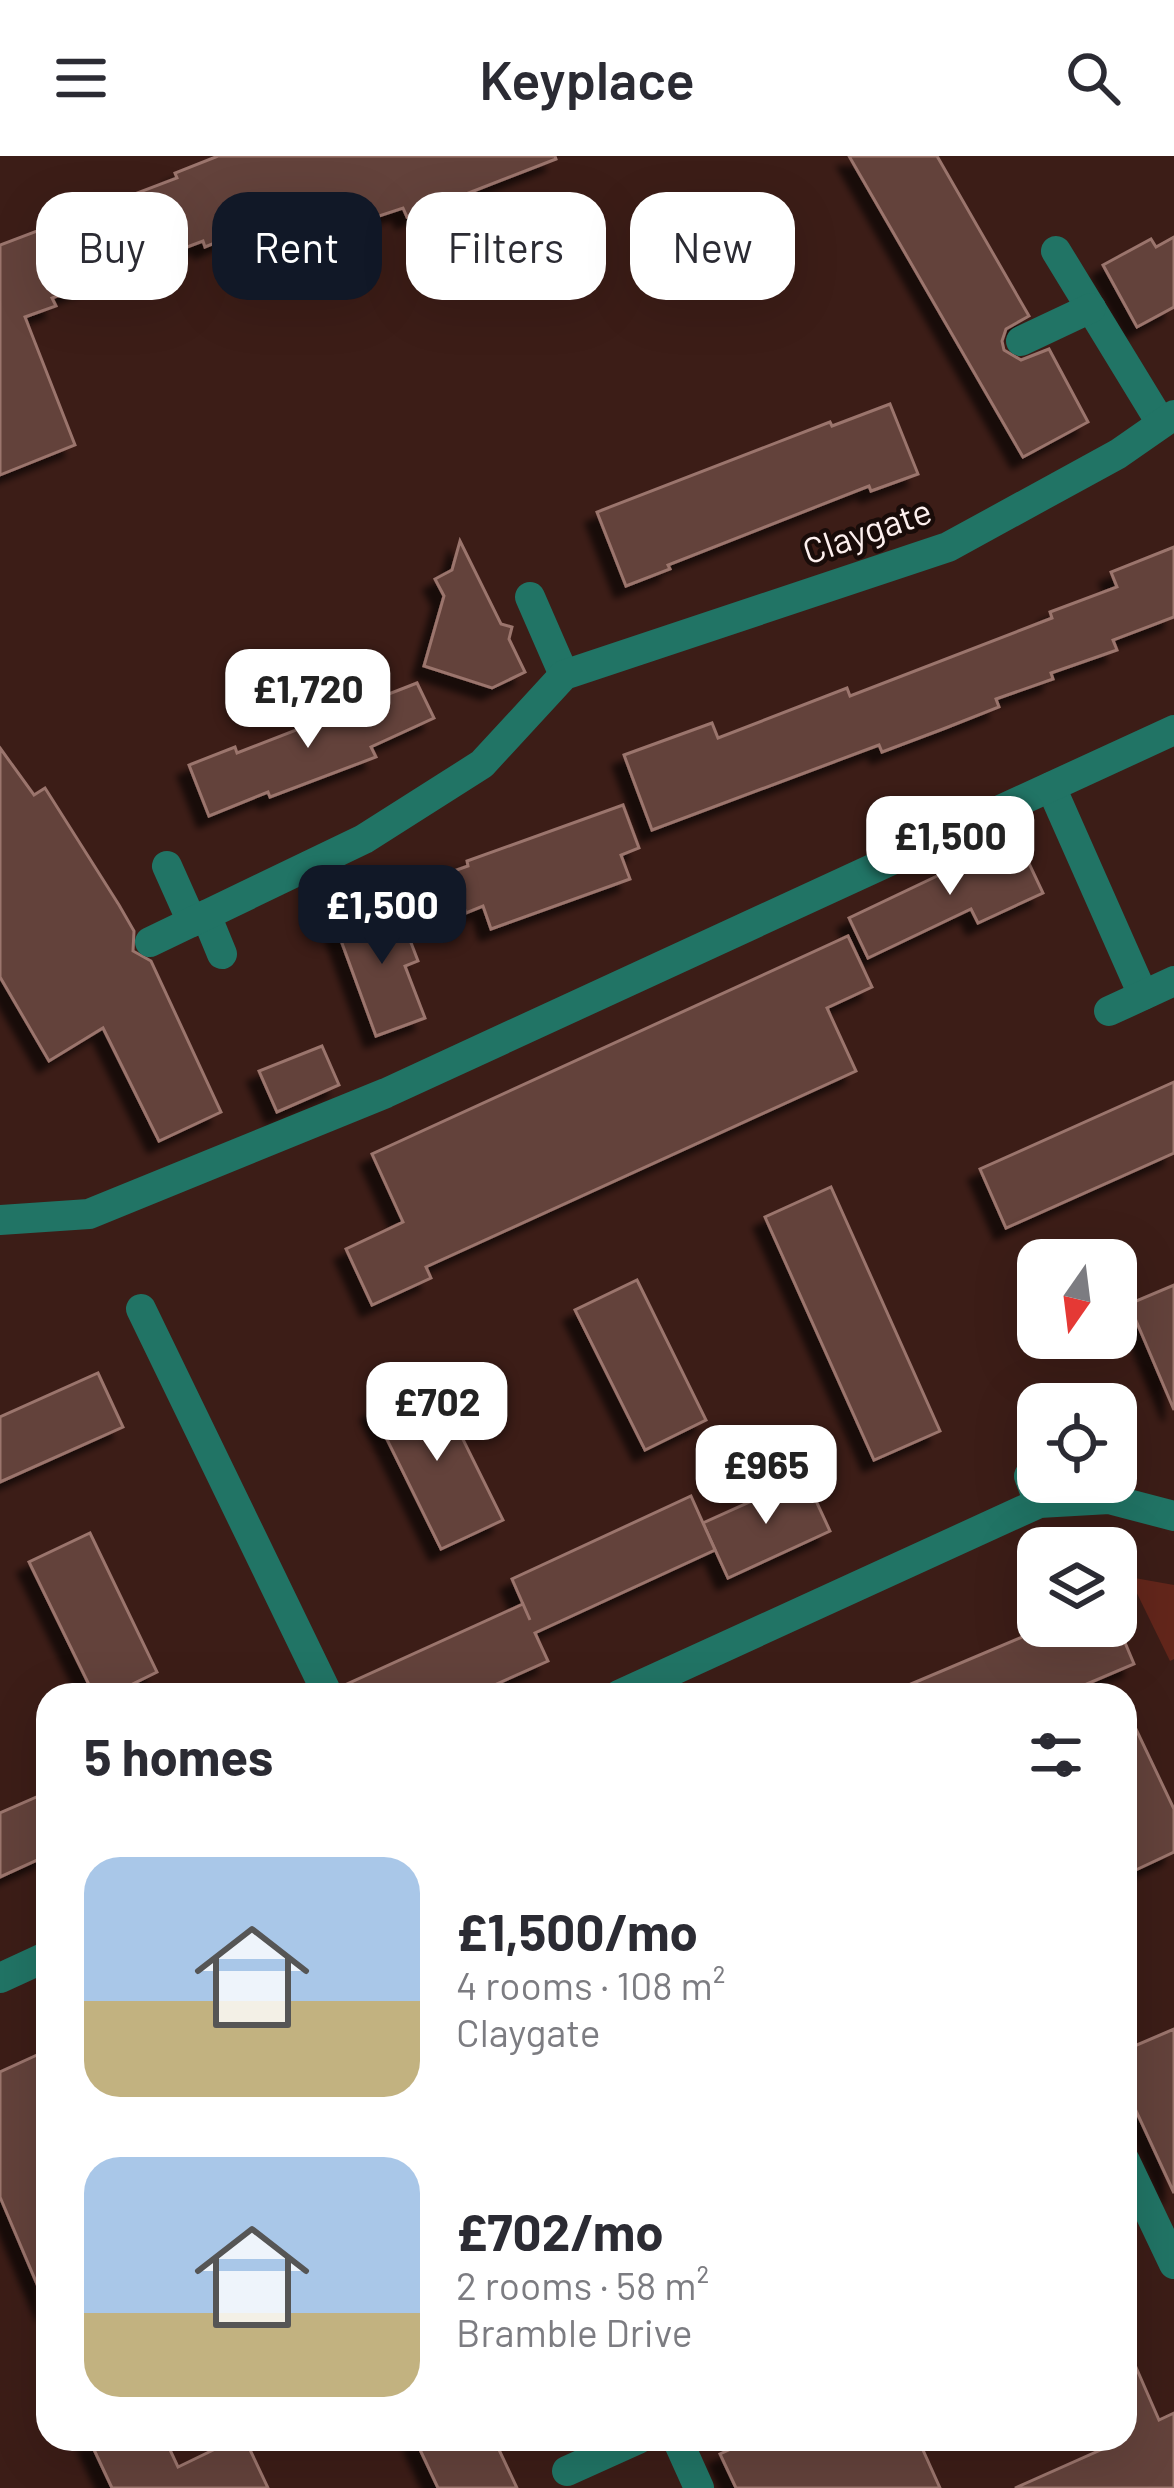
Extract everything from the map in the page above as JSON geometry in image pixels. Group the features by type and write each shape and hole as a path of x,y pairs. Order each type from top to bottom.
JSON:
{"street":[{"path":"1056,251 1168,419"},
{"path":"1021,340 1091,308"},
{"name":"Claygate","path":"150,942 364,839 482,764 564,675 948,547 1100,465 1168,419"},
{"path":"530,597 564,675"},
{"path":"0,1220 89,1214 386,1093 1051,787 1126,767 1174,730"},
{"path":"1051,787 1143,995"},
{"path":"167,866 222,954"},
{"path":"1109,1011 1174,981"},
{"path":"141,1309 321,1683"},
{"path":"653,1683 1034,1490 1108,1498 1174,1516"},
{"path":"0,1978 36,1962"},
{"path":"1137,2186 1174,2264"},
{"path":"567,2471 611,2451"},
{"path":"682,2451 699,2488"}],"shaded area":[{"path":"1137,1578 1174,1585 1174,1659 1170,1661 1137,1593"}],"building":[{"path":"218,156 556,159 471,192 406,192 406,215 403,208 382,215 382,192 212,192 212,244 205,247 203,241 188,247 188,192 140,192 177,178 175,173"},
{"path":"849,156 937,156 1029,316 1006,329 1004,350 1021,360 1049,349 1088,422 1023,457"},
{"path":"36,231 36,300 53,300 56,306 25,317 75,445 0,475 0,245"},
{"path":"1174,237 1174,307 1137,327 1103,265 1151,239 1156,247"},
{"path":"890,404 918,474 871,491 869,486 626,586 597,512 830,422 832,426"},
{"path":"460,541 501,624 512,627 509,639 525,672 492,688 424,666 444,596 435,579 452,570"},
{"path":"1174,547 1174,617 1113,640 1117,650 1051,673 1053,679 996,699 999,707 943,729 882,752 879,745 652,830 624,755 712,723 718,738 847,688 850,696 1052,618 1050,612 1117,587 1111,572"},
{"path":"417,683 434,718 371,747 376,757 209,816 189,765 235,747 237,753"},
{"path":"0,748 34,795 45,788 119,905 134,931 133,951 151,961 221,1112 159,1141 103,1028 49,1061 0,977"},
{"path":"623,805 639,848 621,855 630,879 491,929 483,906 466,913 451,872 468,866 467,861"},
{"path":"1017,838 1043,893 978,923 971,909 868,958 849,918"},
{"path":"395,901 418,961 405,966 425,1018 376,1036 335,924"},
{"path":"848,936 872,987 827,1008 856,1071 426,1267 431,1278 372,1305 346,1249 403,1222 372,1154"},
{"path":"322,1046 339,1085 277,1112 259,1071"},
{"path":"1174,1082 1174,1153 1006,1228 980,1169"},
{"path":"831,1187 940,1431 874,1460 765,1217"},
{"path":"637,1280 706,1420 645,1450 575,1310"},
{"path":"1174,1285 1174,1410 1137,1323 1137,1301"},
{"path":"98,1373 123,1427 0,1482 0,1417"},
{"path":"433,1379 503,1520 441,1549 372,1409"},
{"path":"805,1477 830,1531 728,1578 703,1523"},
{"path":"691,1496 715,1550 535,1633 548,1661 499,1683 349,1683 523,1604 512,1579"},
{"path":"90,1533 157,1672 135,1683 88,1683 29,1562"},
{"path":"1017,1639 1017,1647 1127,1647 1134,1664 1089,1683 913,1683"},
{"path":"1137,1731 1174,1809 1174,1852 1137,1869"},
{"path":"36,1797 36,1860 0,1877 0,1813"},
{"path":"1174,2029 1174,2193 1137,2113 1137,2045"},
{"path":"36,2056 36,2282 0,2197 0,2072"},
{"path":"1137,2370 1159,2420 1174,2413 1174,2488 1015,2488 1098,2451 1137,2451"},
{"path":"95,2451 171,2451 178,2467 211,2451 251,2451 268,2488 112,2488"},
{"path":"421,2451 500,2451 517,2488 438,2488"},
{"path":"923,2451 940,2488 736,2488 720,2454"}]}
